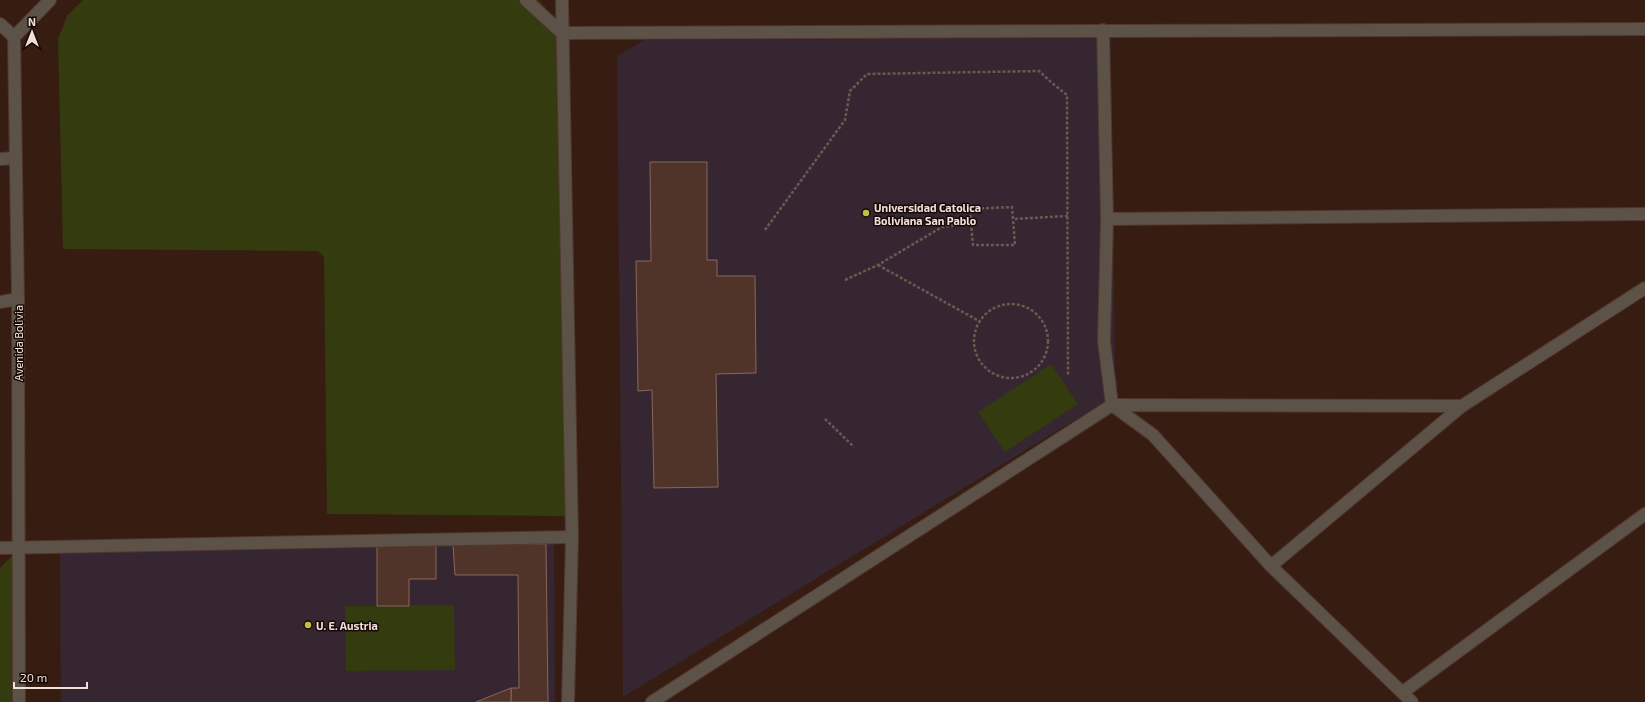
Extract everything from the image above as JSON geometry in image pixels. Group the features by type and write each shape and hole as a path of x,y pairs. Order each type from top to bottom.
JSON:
{"street":[{"path":"0,24 14,37 50,0"},
{"path":"526,0 562,33 1645,29"},
{"path":"562,0 572,536 568,702"},
{"path":"1102,30 1107,219 1104,341 1112,405 1153,435 1271,566 1412,702"},
{"name":"Avenida Bolivia","path":"14,37 18,299 19,702"},
{"path":"0,159 16,158"},
{"path":"1107,219 1645,214"},
{"path":"1271,566 1462,406 1645,288"},
{"path":"0,302 18,299"},
{"path":"652,702 1112,405 1462,406"},
{"path":"1403,692 1645,514"},
{"path":"0,548 572,536"}],"path":[{"path":"765,230 845,120 850,91 867,74 1039,71 1068,95 1068,374"},
{"path":"1012,207 1015,245 973,245 971,224 970,209 1012,207"},
{"path":"1013,219 1068,216"},
{"path":"845,280 878,265 942,227 971,224"},
{"path":"878,265 979,321"},
{"path":"1009,303 1021,305 1032,310 1041,318 1046,329 1048,341 1046,353 1041,364 1031,372 1020,377 1007,378 989,371 977,357 973,345 974,332 979,321 987,312 997,306 1009,303"},
{"path":"826,419 854,447"}],"shaded area":[{"name":"Universidad Catolica Boliviana San Pablo","path":"1103,38 1111,49 1115,370 1118,386 1112,397 623,697 617,56 644,40"},
{"name":"U. E. Austria","path":"546,537 554,545 555,702 61,702 60,549"}],"green space":[{"path":"83,0 538,0 545,7 560,34 566,516 327,514 324,257 318,251 63,249 58,39 67,16"},
{"path":"1051,364 1078,404 1005,452 978,412"},
{"path":"22,546 25,702 0,702 0,568"},
{"path":"454,605 455,670 346,671 345,606"}],"building":[{"path":"650,162 707,162 707,260 717,260 717,276 755,276 756,373 716,374 718,487 654,488 652,390 638,391 636,261 651,261"},
{"path":"377,544 436,544 436,579 409,579 409,606 377,606"},
{"path":"546,544 548,702 511,702 511,688 519,688 518,575 455,575 453,545"},
{"path":"511,688 511,702 476,702"}],"place":[{"name":"Universidad Catolica Boliviana San Pablo","path":"866,213"},
{"name":"U. E. Austria","path":"308,625"}]}
